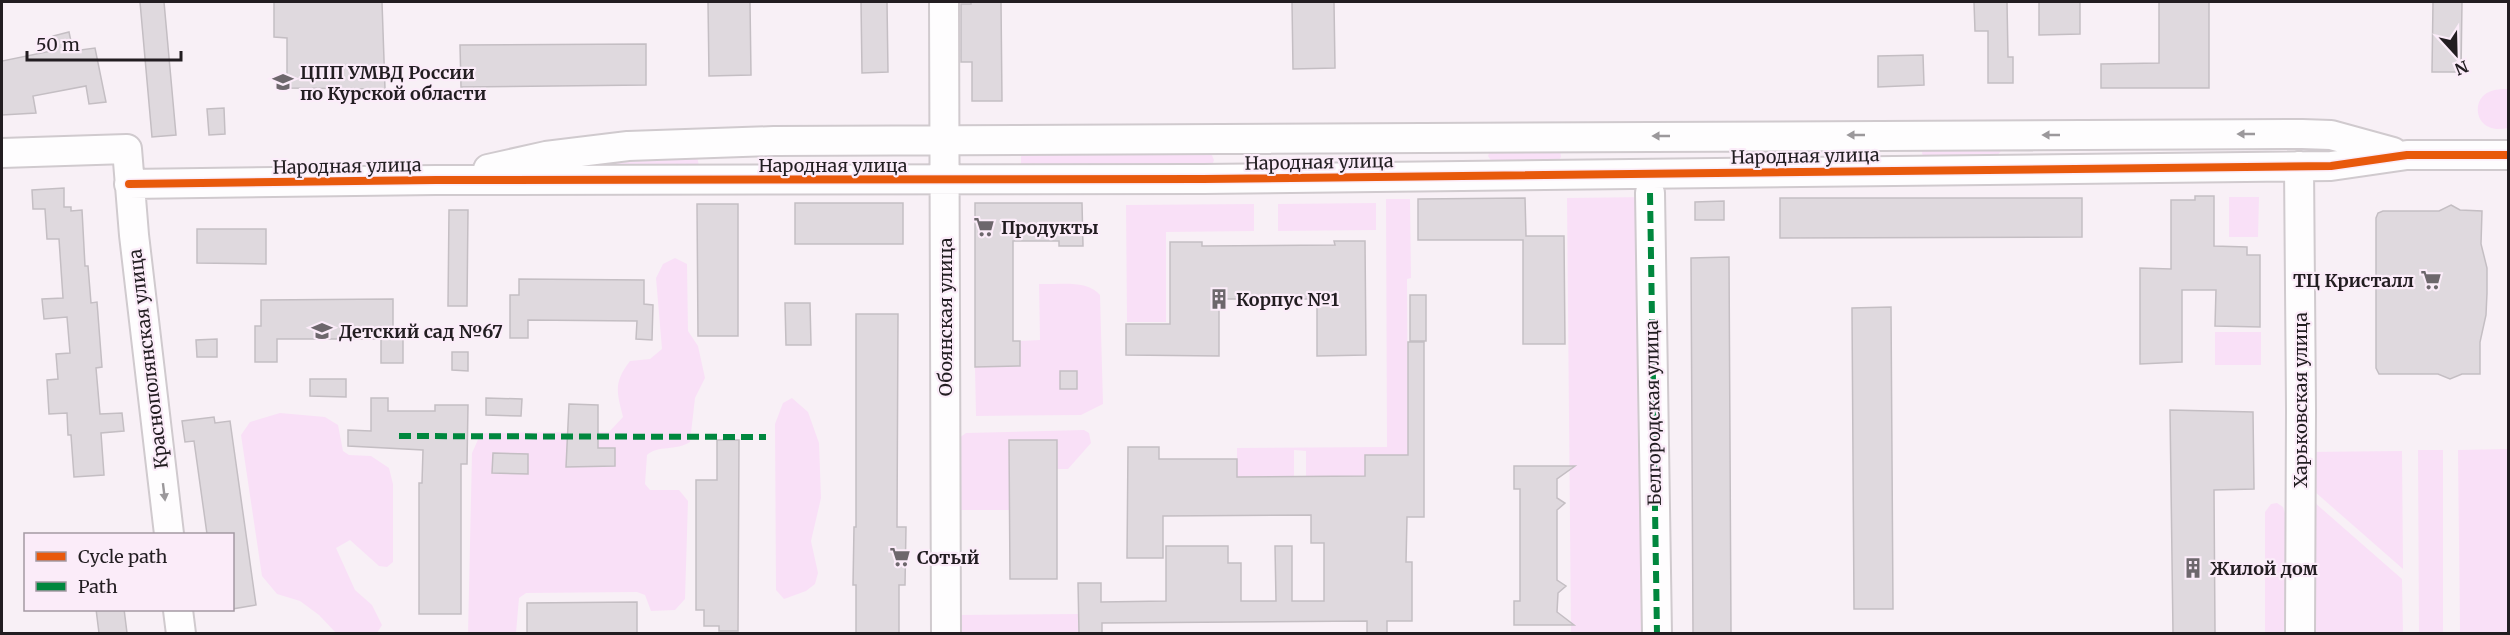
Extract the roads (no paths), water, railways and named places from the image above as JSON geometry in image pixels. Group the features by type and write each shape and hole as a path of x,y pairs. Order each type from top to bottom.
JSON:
{"street":[{"name":"Обоянская улица","path":"944,2 946,633"},
{"name":"Народная улица","path":"436,180 546,156 628,146 765,142 2302,134 2331,135 2407,155"},
{"name":"Харьковская улица","path":"2300,633 2299,166 2291,160 2288,149 2292,140 2302,134"},
{"path":"2,153 127,149 129,184"},
{"name":"Народная улица","path":"129,184 436,180 945,180 2331,166 2407,155 2508,155"},
{"name":"Краснополянская улица","path":"129,184 169,533"},
{"name":"Белгородская улица","path":"1650,194 1656,633"},
{"path":"178,611 181,633"}],"place":[{"name":"ЦПП УМВД России по Курской области","path":"283,82"},
{"name":"Продукты","path":"984,227"},
{"name":"ТЦ Кристалл","path":"2431,280"},
{"name":"Корпус №1","path":"1219,299"},
{"name":"Детский сад №67","path":"322,331"},
{"name":"Сотый","path":"900,557"},
{"name":"Жилой дом","path":"2193,568"}]}
